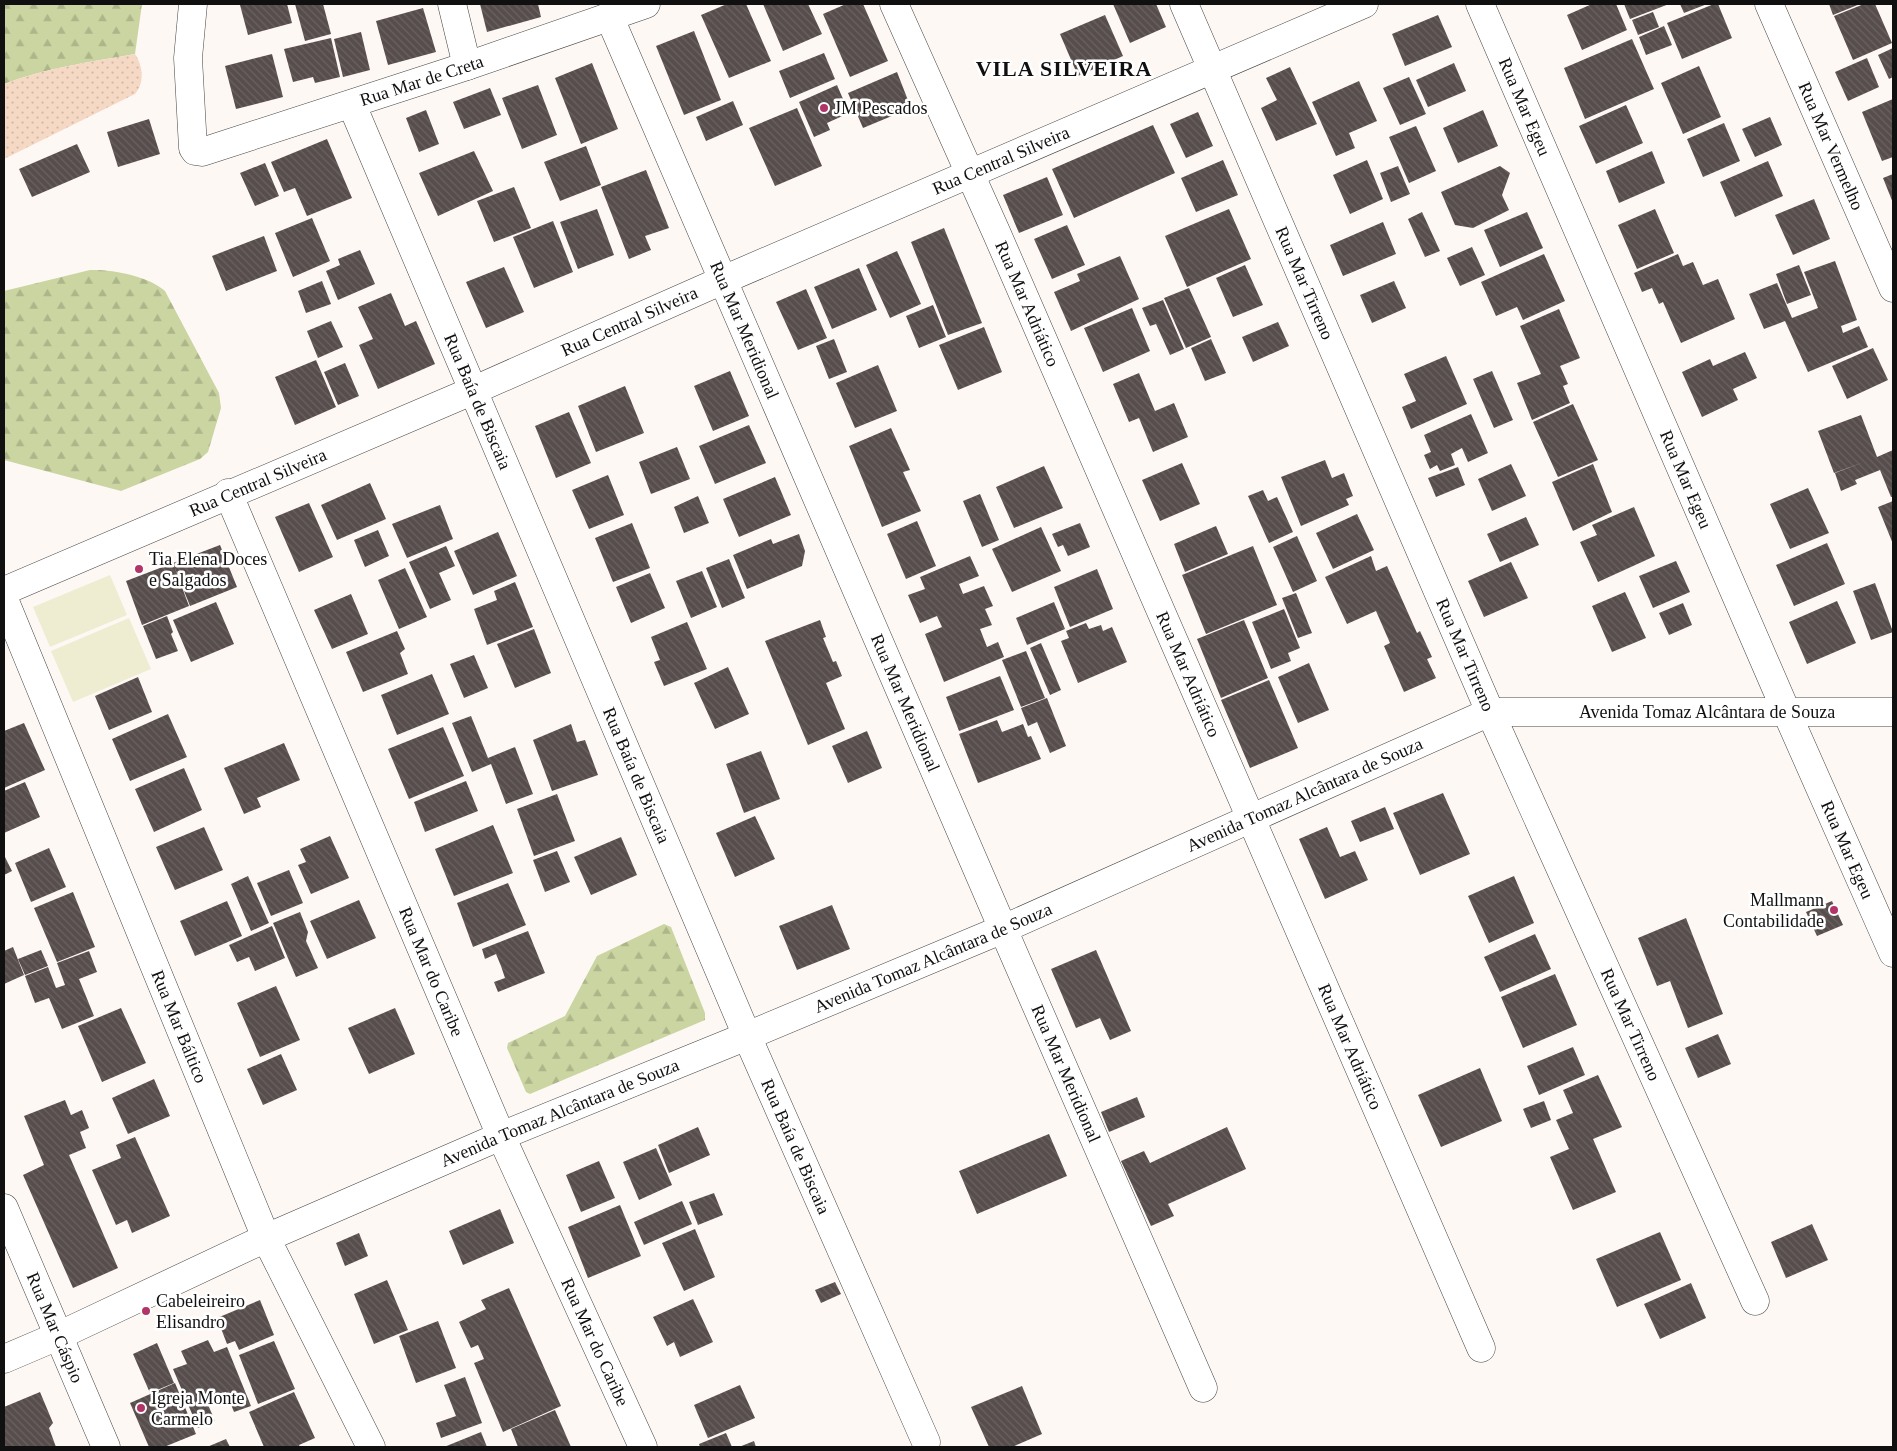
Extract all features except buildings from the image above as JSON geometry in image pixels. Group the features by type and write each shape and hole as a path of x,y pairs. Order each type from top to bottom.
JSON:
{"street":[{"name":"Rua Mar de Creta","path":"193,4 188,58 192,144 196,151 207,151 352,105 646,4"},
{"path":"452,4 467,66"},
{"name":"Rua Mar Adriático","path":"894,4 1251,817 1481,1348"},
{"name":"Rua Mar Tirreno","path":"1184,4 1490,712 1754,1301"},
{"name":"Rua Central Silveira","path":"4,591 472,391 723,280 1364,4"},
{"name":"Rua Mar Egeu","path":"1480,4 1893,954"},
{"name":"Rua Mar Vermelho","path":"1769,4 1893,288"},
{"name":"Rua Mar Meridional","path":"609,16 1203,1388"},
{"name":"Rua Baía de Biscaia","path":"352,105 747,1036 926,1442"},
{"name":"Rua Mar do Caribe","path":"228,494 501,1136 643,1447"},
{"name":"Rua Mar Báltico","path":"4,599 266,1238 371,1447"},
{"name":"Avenida Tomaz Alcântara de Souza","path":"4,1359 58,1336 266,1238 501,1136 1003,929 1490,712 1893,712"},
{"name":"Rua Mar Cáspio","path":"4,1208 106,1447"}],"green space":[{"path":"4,4 142,4 135,54 52,70 4,84"},
{"path":"90,270 129,274 149,281 165,291 219,393 221,408 208,452 200,459 121,491 4,460 4,291"},
{"path":"110,575 127,615 50,647 33,607"},
{"path":"129,618 151,669 73,702 51,651"},
{"path":"664,924 671,927 705,1013 705,1020 530,1094 526,1092 507,1048 508,1043 565,1016 597,956"}],"sand":[{"path":"135,54 140,64 142,80 135,94 4,159 4,84 52,70"}],"place":[{"name":"JM Pescados","path":"824,108"},
{"name":"Tia Elena Doces e Salgados","path":"139,569"},
{"name":"Mallmann Contabilidade","path":"1834,910"},
{"name":"Cabeleireiro Elisandro","path":"146,1311"},
{"name":"Igreja Monte Carmelo","path":"141,1408"}],"district":[{"name":"VILA SILVEIRA","path":"1064,68"}]}
